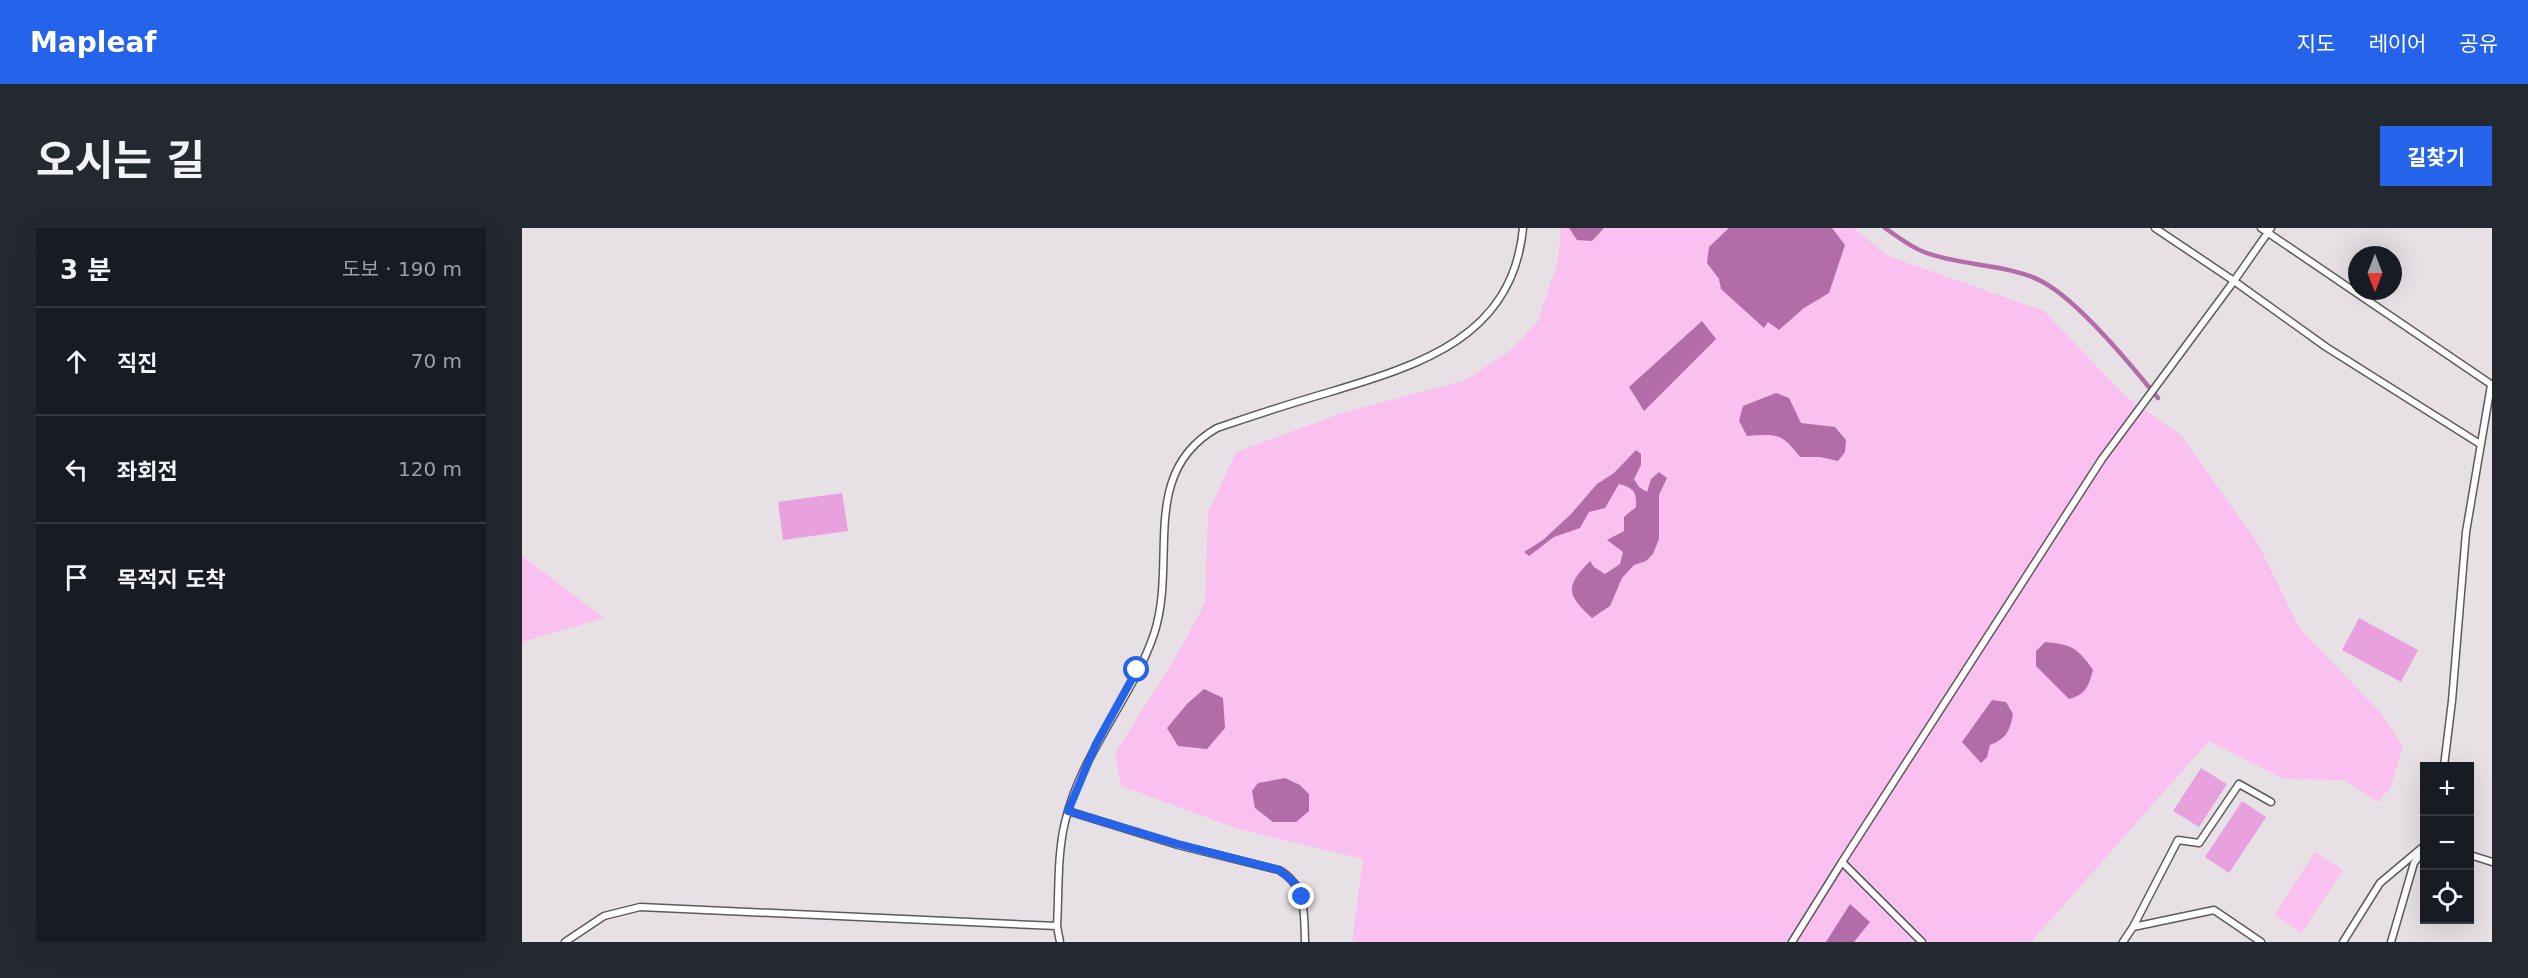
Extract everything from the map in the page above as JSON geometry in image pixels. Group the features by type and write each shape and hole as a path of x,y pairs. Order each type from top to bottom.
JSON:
{"lane":[{"path":"1060,942 1057,926 1060,858 1068,811 1096,744 1147,652 1154,634 1164,583 1166,510 1174,472 1181,459 1204,435 1218,428 1403,369 1454,344 1473,330 1492,311 1506,288 1516,267 1523,228"},
{"path":"2155,228 2326,346 2480,444"},
{"path":"2261,228 2269,230 2491,385 2466,532 2444,762"},
{"path":"1792,942 2103,459 2269,230"},
{"path":"2123,942 2178,840 2199,843 2239,784 2271,802"},
{"path":"1068,811 1178,844 1279,870 1291,878 1300,890 1305,942"},
{"path":"2343,942 2380,884 2420,851"},
{"path":"2391,942 2414,864 2420,854"},
{"path":"2474,857 2492,862"},
{"path":"1842,862 1922,942"},
{"path":"565,942 604,916 640,907 1057,926"},
{"path":"2133,927 2214,909 2261,942"}],"shaded area":[{"path":"1561,228 1854,228 1888,256 2044,311 2125,396 2180,434 2257,542 2300,629 2382,714 2403,746 2391,787 2378,802 2344,780 2284,779 2209,741 2031,942 1352,942 1363,859 1236,828 1121,786 1115,753 1180,650 1205,603 1208,513 1236,452 1342,413 1466,380 1511,350 1538,321 1558,261"},
{"path":"1569,228 1604,228 1592,241 1577,240"},
{"path":"1729,228 1832,228 1845,245 1829,293 1804,308 1779,330 1768,322 1764,328 1721,289 1719,279 1707,263 1709,247"},
{"path":"1702,321 1716,339 1644,411 1629,387"},
{"path":"1776,393 1789,398 1801,423 1835,427 1846,440 1845,452 1838,461 1820,457 1800,457 1783,439 1772,435 1747,436 1739,421 1743,406"},
{"path":"1636,450 1641,454 1641,465 1634,479 1639,487 1647,492 1651,479 1659,472 1667,478 1659,495 1659,539 1653,554 1646,561 1634,565 1622,578 1610,606 1592,618 1573,596 1573,584 1590,561 1594,567 1605,574 1620,564 1623,552 1607,540 1624,531 1624,517 1636,507 1636,497 1633,491 1619,484 1605,508 1589,512 1580,528 1554,537 1529,556 1524,552 1543,540 1571,514 1597,484 1614,473"},
{"path":"522,556 604,618 522,642"},
{"path":"2045,642 2073,648 2093,670 2088,685 2079,695 2069,699 2036,666 2036,651"},
{"path":"1204,689 1223,698 1225,728 1207,749 1178,746 1167,728 1187,704"},
{"path":"1992,700 2006,702 2013,714 2006,734 1990,745 1987,757 1981,763 1962,742"},
{"path":"1285,778 1300,785 1309,794 1309,811 1296,822 1273,822 1255,808 1252,791 1258,783"},
{"path":"2315,852 2343,870 2302,933 2274,915"},
{"path":"1850,904 1870,922 1854,942 1826,942"}],"building":[{"path":"842,493 848,531 783,540 778,502"},
{"path":"2359,618 2418,650 2401,682 2342,650"},
{"path":"2201,768 2227,784 2199,827 2173,811"},
{"path":"2242,801 2266,817 2229,873 2205,857"}],"waterway":[{"path":"1885,228 1924,252 1938,257 2028,275 2056,290 2119,351 2158,398"}],"route":[{"path":"1137,670 1096,744 1068,811 1178,844 1279,870 1296,884 1302,897"}]}
